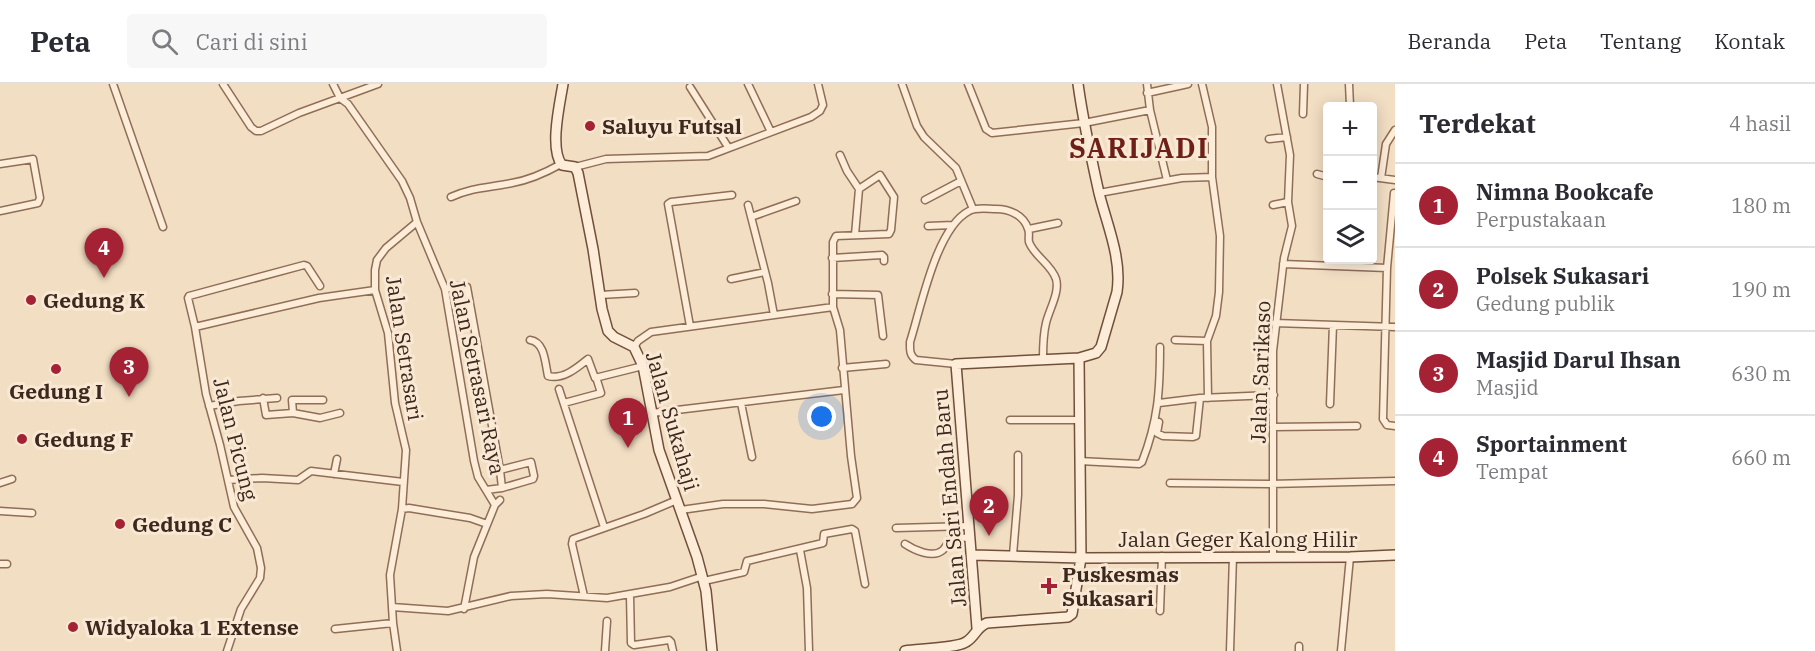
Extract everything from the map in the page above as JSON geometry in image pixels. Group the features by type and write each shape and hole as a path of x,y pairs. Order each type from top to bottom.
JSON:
{"main road":[{"path":"563,84 557,127 557,150 561,164 575,167"},
{"path":"905,651 964,648 974,636 977,628 987,623 1072,615 1081,558 1079,358 1099,351 1118,284 1116,253 1099,194 1078,84"},
{"name":"Jalan Sukahaji","path":"575,167 591,237 608,331 614,337 634,347 643,366 659,450 703,578 711,622 712,651"},
{"name":"Jalan Sari Endah Baru","path":"977,628 978,615 956,364 1079,358"},
{"name":"Jalan Geger Kalong Hilir","path":"972,555 1081,558 1395,555"},
{"path":"978,615 987,623"}],"street":[{"path":"113,84 163,226"},
{"path":"223,84 251,128 256,131 378,84"},
{"path":"333,84 339,98 348,104 402,182 411,198 417,222"},
{"path":"748,84 771,132"},
{"path":"575,167 606,159 708,156 811,117 820,111 823,105 818,84"},
{"path":"902,84 917,126 924,137 957,168 973,209"},
{"path":"968,84 986,129 990,132 1084,123 1150,110"},
{"path":"1147,84 1150,110 1167,180"},
{"path":"1147,93 1188,84"},
{"path":"1160,347 1161,402 1158,433 1163,436 1193,438 1197,433 1204,398 1207,341 1216,316 1219,292 1220,236 1212,177 1212,127 1203,84"},
{"name":"Jalan Sarikaso","path":"1273,556 1273,351 1283,264 1292,226 1288,202 1290,155 1277,84"},
{"path":"1303,114 1304,84"},
{"path":"1349,84 1350,102"},
{"path":"690,87 728,147"},
{"path":"1381,178 1386,144 1395,130"},
{"path":"1269,139 1287,137"},
{"path":"840,154 847,171 859,189 855,236"},
{"path":"0,164 33,159 40,198 38,203 0,211"},
{"path":"451,197 471,189 531,178 561,164"},
{"path":"1317,174 1323,176"},
{"path":"681,510 723,504 812,509 852,504 857,498 844,390 839,324 833,307 832,258 835,237 889,234 893,218 894,197 882,176 877,175 859,189"},
{"path":"1099,194 1167,180 1212,177"},
{"path":"1377,178 1395,180"},
{"path":"925,200 961,181"},
{"path":"1394,193 1387,268 1383,419 1387,425 1395,426"},
{"path":"690,326 668,210 669,204 732,195"},
{"path":"751,217 796,201"},
{"path":"1272,205 1288,202"},
{"path":"748,205 774,315"},
{"path":"928,226 953,225 973,209 1008,210 1018,216 1029,229 1030,245 1049,267 1056,280 1056,291 1046,324 1043,359"},
{"name":"Jalan Setrasari Raya","path":"417,222 445,289 478,477 497,503 474,556 464,609"},
{"name":"Jalan Setrasari","path":"398,651 393,623 390,571 402,509 406,450 395,403 388,333 375,290 377,260 386,248 417,222"},
{"path":"1029,229 1058,224"},
{"name":"Jalan Sari Endah Baru","path":"953,225 927,279 910,342 912,357 916,360 956,364"},
{"path":"832,258 882,255 884,261"},
{"path":"1283,264 1387,268"},
{"name":"Jalan Picung","path":"227,651 241,609 261,575 257,548 235,510 209,406 188,299 189,296 304,265 308,266 320,286"},
{"path":"731,279 765,272"},
{"path":"445,289 467,287 502,488"},
{"path":"195,327 319,298 375,290"},
{"path":"600,295 635,293"},
{"path":"832,294 878,295 883,336"},
{"path":"634,347 638,341 651,332 833,307"},
{"path":"1275,323 1395,327"},
{"path":"1330,404 1333,325"},
{"path":"530,340 535,340 541,346 549,376 558,377 588,359 601,393 564,404"},
{"path":"1175,340 1207,341"},
{"path":"842,366 874,362"},
{"path":"842,366 886,364"},
{"path":"596,377 643,366"},
{"path":"559,389 604,527"},
{"path":"652,413 844,390"},
{"path":"1161,402 1274,395"},
{"path":"263,398 266,415 293,413 320,418 340,413"},
{"path":"209,406 277,398"},
{"path":"293,413 292,400 322,400"},
{"path":"1079,461 1140,464 1152,436 1161,402"},
{"path":"741,403 752,457"},
{"path":"1010,420 1079,420"},
{"path":"1273,427 1357,426"},
{"path":"1013,555 1018,495 1018,455"},
{"path":"334,474 337,459"},
{"path":"486,490 533,479 534,476 530,461 500,470"},
{"path":"228,480 262,478 298,480 311,471 403,482"},
{"path":"0,483 12,479"},
{"path":"1170,483 1273,484 1395,481"},
{"path":"584,596 572,542 575,538 677,500"},
{"path":"402,509 470,518 487,524"},
{"path":"0,511 32,513"},
{"path":"896,528 969,526"},
{"path":"393,607 448,611 511,596 547,594 607,598 630,595 703,578 744,572 747,561 823,543 824,534 852,529 855,531 865,584"},
{"path":"905,544 921,552 937,553 943,550 952,537 970,538"},
{"path":"800,550 807,588 809,651"},
{"path":"1160,611 1162,556"},
{"path":"1230,651 1233,556"},
{"path":"1341,651 1350,557"},
{"path":"630,595 631,643 634,645 670,640 673,651"},
{"path":"605,651 607,621"},
{"path":"334,629 393,623"}],"place":[{"name":"Saluyu Futsal","path":"590,126"},
{"name":"Sportainment","path":"104,278"},
{"name":"Gedung K","path":"31,300"},
{"name":"Gedung I","path":"56,369"},
{"name":"Masjid Darul Ihsan","path":"129,397"},
{"name":"Gedung F","path":"22,439"},
{"name":"Nimna Bookcafe","path":"628,448"},
{"name":"Gedung C","path":"120,524"},
{"name":"Polsek Sukasari","path":"989,536"},
{"name":"Puskesmas Sukasari","path":"1049,586"},
{"name":"Widyaloka 1 Extense","path":"73,627"}],"district":[{"name":"SARIJADI","path":"1139,147"}]}
